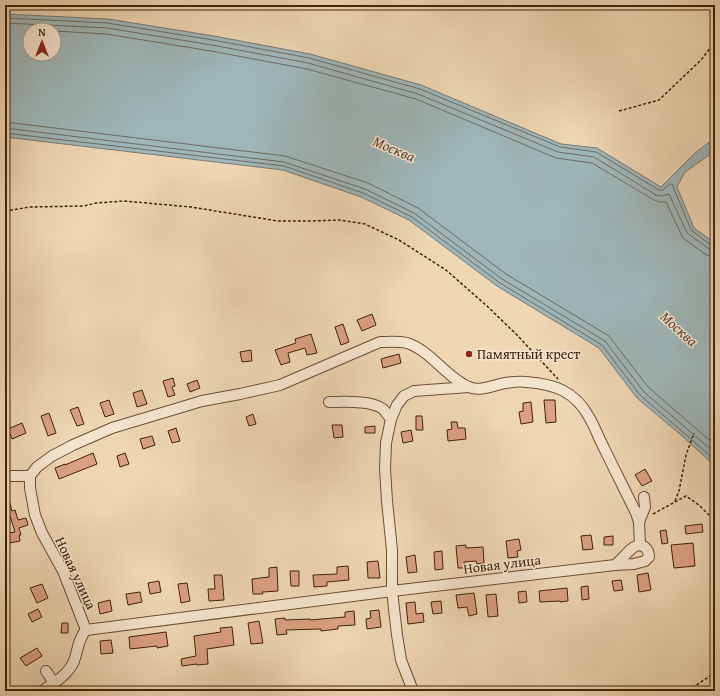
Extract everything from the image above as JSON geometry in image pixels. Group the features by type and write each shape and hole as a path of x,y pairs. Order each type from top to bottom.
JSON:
{"street":[{"path":"5,476 30,476 37,466 52,456 112,428 202,401 280,385 380,342 407,344 422,351 469,387"},
{"path":"412,691 412,687 404,671 401,660 397,635 392,591 392,550 385,469 386,443 391,419 397,405 404,396 414,391 469,387 477,389 506,383 524,382 544,384 559,388 570,394 581,403 589,417 639,522 640,545 634,547 615,565"},
{"path":"329,402 375,405 383,409 391,419"},
{"name":"Новая улица","path":"30,476 30,488 35,515 51,552 63,571 86,630"},
{"path":"639,522 645,507 644,497"},
{"name":"Новая улица","path":"42,691 67,672 73,663 82,635 86,630 392,591 634,564 645,562 649,557 649,552 645,547 640,545"},
{"path":"46,670 54,683"}],"path":[{"path":"619,111 659,100 701,60 715,42"},
{"path":"5,211 30,207 84,206 96,203 124,202 191,207 278,221 340,220 365,224 399,240 446,270 487,306 528,346 559,380"},
{"path":"675,501 679,491 686,454 694,433"},
{"path":"639,522 686,496 699,505 715,521"},
{"path":"689,691 715,673"}],"water":[{"name":"Москва","path":"5,14 108,19 214,36 310,54 421,85 561,144 597,148 661,187 695,153 715,138 715,151 685,172 677,187 694,228 715,243 715,466 637,398 599,348 497,286 409,220 361,197 283,170 5,137"}],"building":[{"path":"372,314 376,325 362,331 357,320"},
{"path":"343,324 349,342 341,345 335,327"},
{"path":"311,334 317,353 307,355 305,348 288,353 290,362 281,365 275,350 296,343 295,339"},
{"path":"251,350 252,361 242,362 240,352"},
{"path":"399,354 401,363 383,368 381,359"},
{"path":"173,378 175,386 172,387 175,395 168,397 163,381"},
{"path":"197,380 200,388 190,392 187,384"},
{"path":"142,390 147,404 137,407 133,393"},
{"path":"109,400 114,414 105,417 100,403"},
{"path":"544,400 555,400 556,422 546,423"},
{"path":"531,402 533,422 521,424 519,412 523,411 523,403"},
{"path":"78,407 84,424 77,426 70,410"},
{"path":"49,413 56,433 48,436 41,416"},
{"path":"253,414 256,424 249,426 246,417"},
{"path":"416,416 422,416 423,430 416,430"},
{"path":"451,422 457,422 458,428 465,428 466,439 448,441 447,430 452,429"},
{"path":"22,423 26,433 12,439 8,429"},
{"path":"332,425 342,425 343,437 334,438"},
{"path":"375,426 375,433 365,433 365,427"},
{"path":"176,428 180,441 172,443 168,431"},
{"path":"411,430 413,441 403,443 401,432"},
{"path":"152,436 155,445 143,449 140,439"},
{"path":"93,453 97,464 59,479 55,468"},
{"path":"125,453 129,464 120,467 117,456"},
{"path":"645,469 652,481 642,486 635,475"},
{"path":"5,492 7,492 12,511 15,510 18,520 26,518 28,525 19,528 21,535 19,535 20,541 9,543 7,533 15,532 10,516 6,517"},
{"path":"702,524 703,532 686,534 685,526"},
{"path":"666,530 668,543 662,544 660,531"},
{"path":"591,535 593,549 583,550 581,536"},
{"path":"613,536 613,545 604,545 604,537"},
{"path":"519,539 521,550 517,551 518,557 508,558 506,541"},
{"path":"693,543 695,566 674,568 671,545"},
{"path":"466,545 466,548 483,547 484,563 477,564 476,561 464,562 465,568 458,568 456,546"},
{"path":"442,551 443,569 435,570 434,552"},
{"path":"415,555 417,572 408,573 406,557"},
{"path":"378,561 380,578 368,578 367,562"},
{"path":"348,566 349,580 327,582 327,586 314,587 313,575 337,574 337,567"},
{"path":"277,567 278,591 253,594 252,579 269,577 269,568"},
{"path":"290,571 299,571 299,586 291,586"},
{"path":"648,573 651,590 639,592 637,575"},
{"path":"214,575 222,575 224,600 209,601 208,589 215,589"},
{"path":"621,580 623,590 614,591 612,581"},
{"path":"159,581 161,592 150,594 148,583"},
{"path":"187,583 190,601 181,603 178,584"},
{"path":"42,584 48,598 37,603 30,588"},
{"path":"588,586 589,599 582,600 581,587"},
{"path":"567,588 568,601 540,602 539,591"},
{"path":"526,591 527,602 519,603 518,592"},
{"path":"140,592 142,602 128,605 126,594"},
{"path":"474,593 477,614 469,616 467,607 458,608 456,595"},
{"path":"496,594 498,616 488,617 486,595"},
{"path":"110,600 112,611 100,614 98,603"},
{"path":"441,601 442,613 433,614 431,602"},
{"path":"415,602 416,614 423,613 424,622 408,624 406,603"},
{"path":"38,609 42,617 32,622 28,614"},
{"path":"379,610 381,627 367,629 366,619 371,618 370,611"},
{"path":"354,611 355,625 338,626 338,629 321,631 321,629 286,630 287,634 277,635 275,619 285,618 285,620 310,620 345,617 345,612"},
{"path":"259,621 263,643 251,644 248,623"},
{"path":"62,623 68,623 68,633 61,633"},
{"path":"232,627 234,645 207,649 208,664 182,666 181,659 196,656 194,636 221,632 220,628"},
{"path":"166,632 168,646 130,649 129,637"},
{"path":"111,640 113,653 101,654 100,641"},
{"path":"37,648 42,656 26,666 20,658"}],"place":[{"name":"Памятный крест","path":"469,354"}]}
